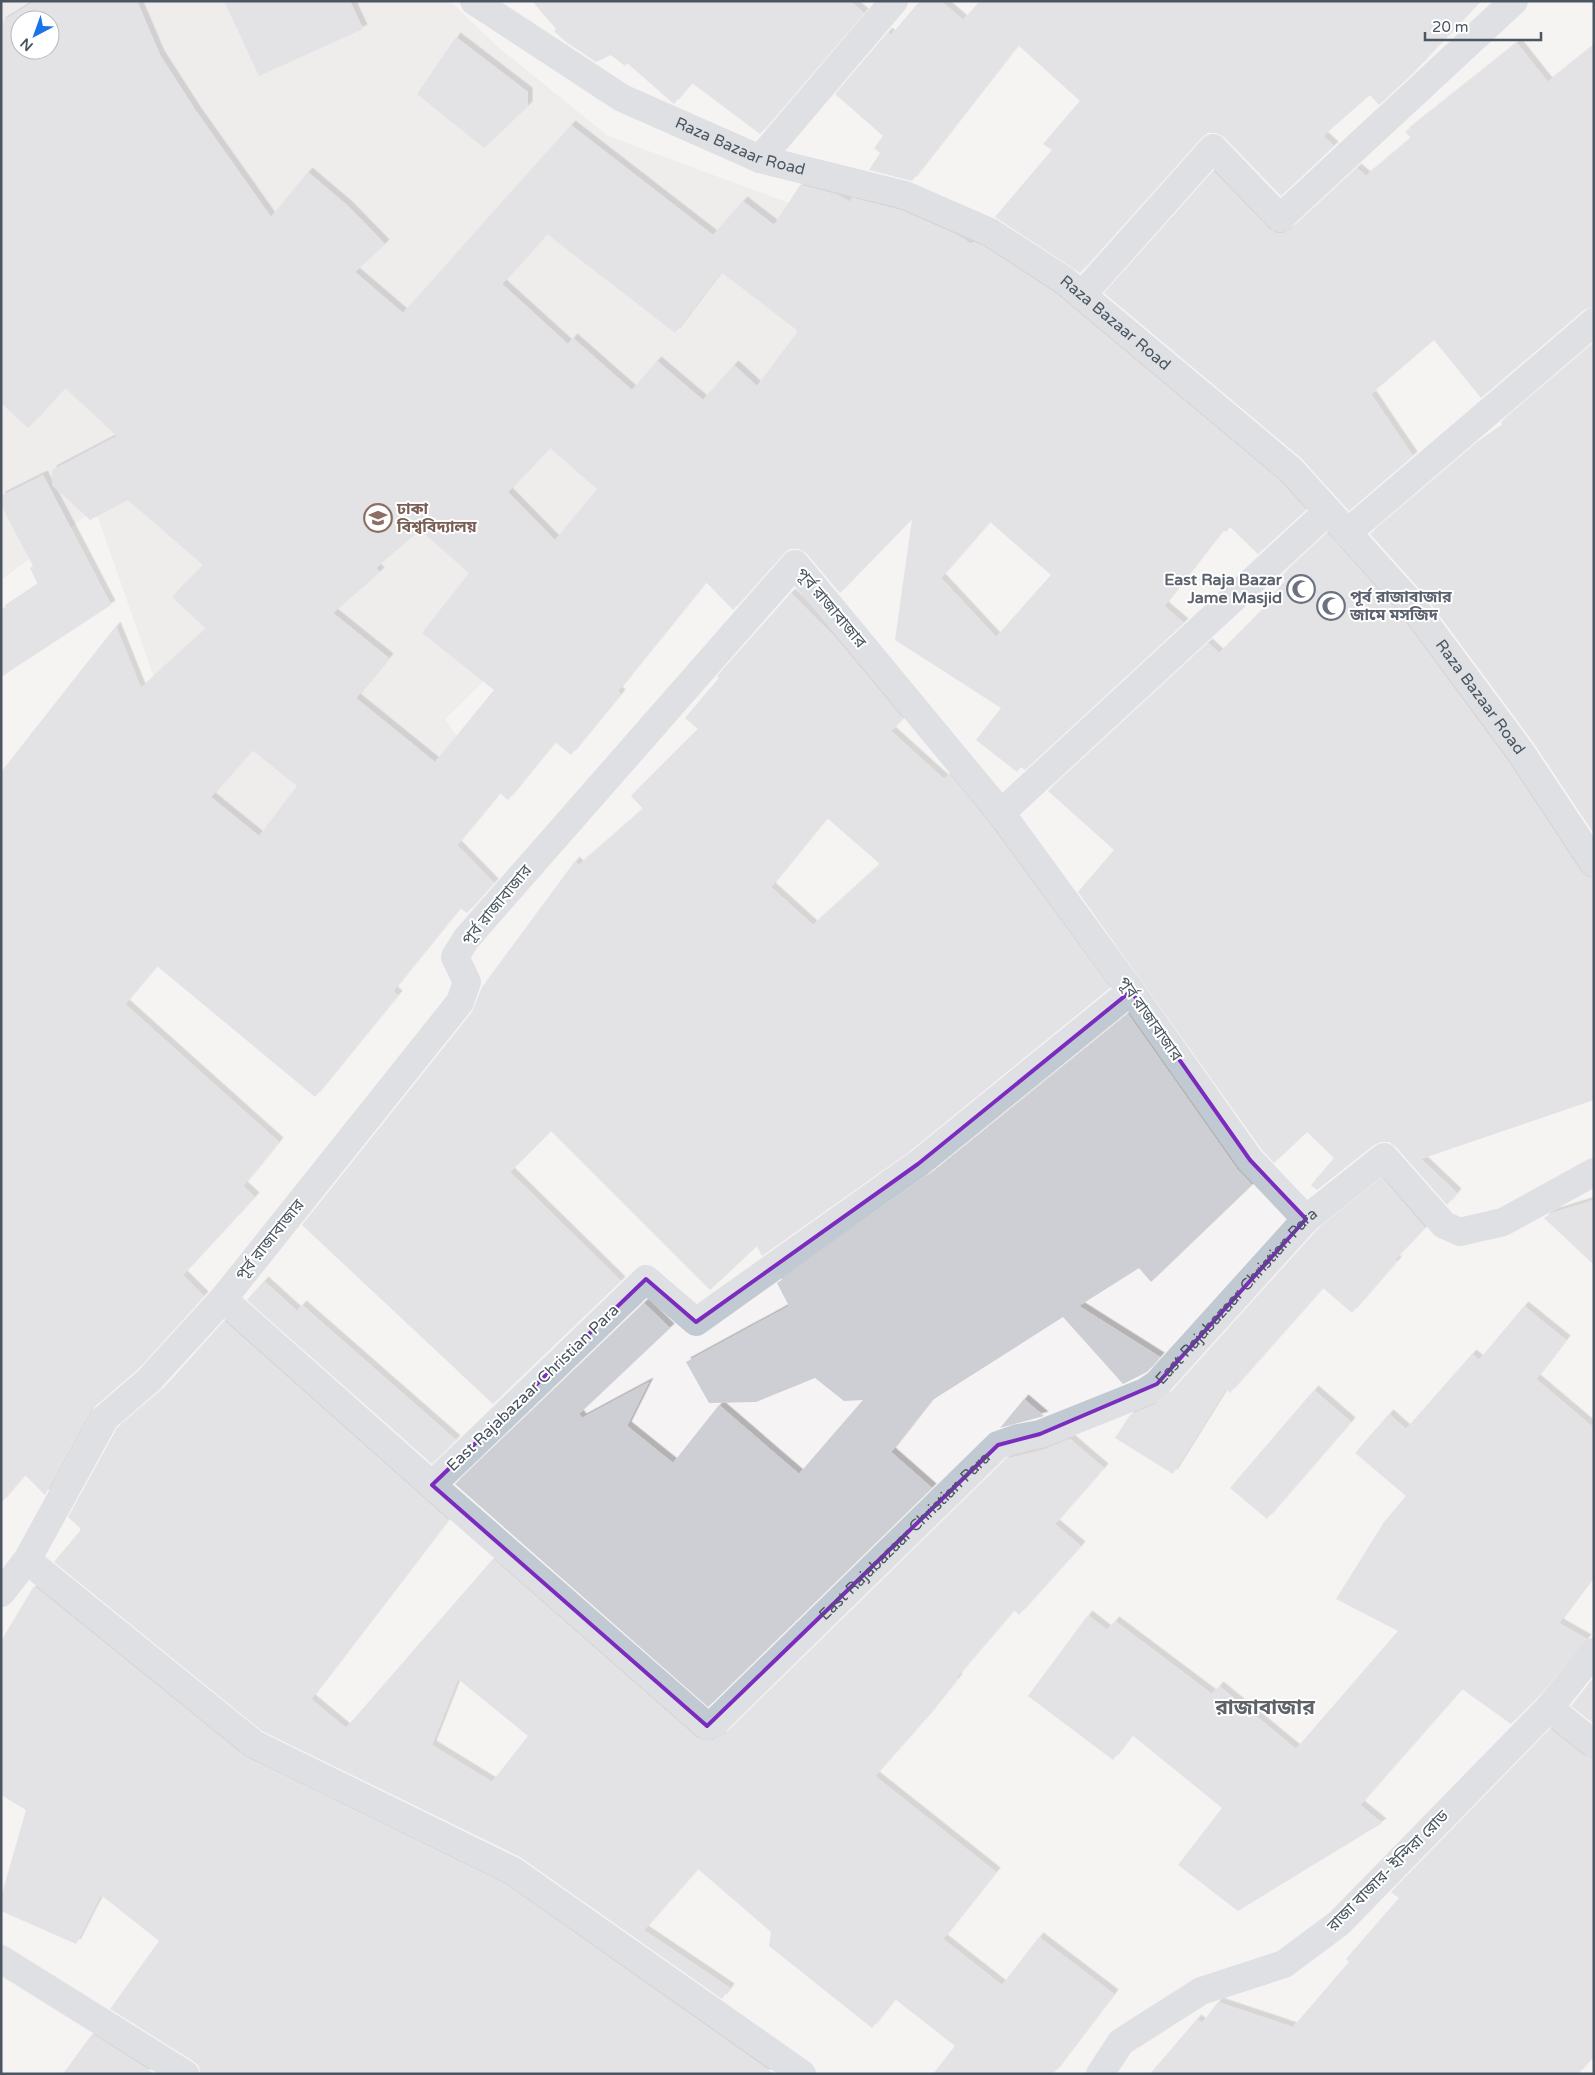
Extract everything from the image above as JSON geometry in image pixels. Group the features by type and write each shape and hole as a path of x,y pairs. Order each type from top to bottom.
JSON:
{"street":[{"name":"Raza Bazaar Road","path":"474,1 622,98 760,159 906,195 990,232 1064,280 1291,470 1409,601 1520,751 1594,863"},
{"path":"760,159 894,1"},
{"path":"1082,295 1213,148 1280,218 1514,1"},
{"path":"1347,533 1594,322"},
{"path":"1001,813 1328,511"},
{"name":"পূর্ব রাজাবাজার","path":"1,1593 27,1560 106,1418 149,1380 223,1299 460,1002 467,982 455,957 466,939 795,564 1001,813 1131,991 1250,1160 1306,1219"},
{"name":"East Rajabazaar Christian Para","path":"432,1486 646,1279 696,1322 918,1164 1131,991"},
{"name":"East Rajabazaar Christian Para","path":"223,1299 432,1486 707,1726 714,1723 998,1445 1018,1438 1040,1434 1146,1392 1157,1384 1306,1219 1384,1157 1444,1225 1460,1232 1504,1222 1594,1172"},
{"path":"27,1560 254,1744 513,1871 802,2074"},
{"name":"রাজা বাজার- ইন্দিরা রোড","path":"1100,2074 1121,2042 1201,1991 1284,1964 1339,1923 1549,1708 1594,1652"},
{"path":"1549,1708 1594,1744"},
{"path":"1,1959 185,2074"}],"highlighted area":[{"path":"1131,991 1250,1160 1306,1219 1157,1384 1040,1434 998,1445 707,1726 432,1485 646,1279 696,1322 918,1164"}],"shaded area":[{"name":"ঢাকা বিশ্ববিদ্যালয়","path":"1,1 450,1 498,47 608,136 924,253 445,719 473,759 263,1027 160,695 95,509 1,580"}],"building":[{"path":"35,1 137,1 160,55 196,111 271,217 308,172 348,206 385,244 355,272 403,313 571,125 713,235 743,201 774,225 800,185 838,195 850,202 852,198 900,210 957,235 971,244 973,242 983,246 1055,293 1280,481 1306,510 1258,554 1230,527 1226,532 1223,530 1164,606 1184,623 1025,770 1021,767 1017,772 976,740 1001,708 895,640 912,519 840,593 807,554 799,549 790,549 783,554 733,610 706,582 618,691 621,694 571,755 555,742 508,800 500,793 457,845 494,883 467,913 460,908 393,991 398,995 315,1097 157,966 125,1004 279,1142 243,1186 255,1197 183,1275 204,1296 138,1369 91,1410 45,1495 25,1475 1,1503 1,772 116,626 141,688 206,629 172,597 203,565 128,500 90,520 52,485 52,470 117,436 65,388 28,428 1,403 1,22 10,16 10,60 60,60 60,10 20,10","holes":["547,234 675,333 721,272 798,331 757,386 734,365 703,400 657,361 632,390 573,338 568,344 502,284","550,448 597,489 555,540 508,492","990,522 1051,575 996,637 941,578","420,530 469,573 422,633 494,690 435,762 356,698 389,658 333,613 380,572 376,568","252,750 297,786 259,836 211,797"]},
{"path":"224,1 350,1 363,29 259,76"},
{"path":"532,1 850,1 864,13 760,134 692,83 674,104 627,63 625,66 611,55 596,62 566,42 554,31 556,29"},
{"path":"920,1 941,1 963,20 980,1 1481,1 1409,77 1379,105 1370,95 1323,136 1334,146 1281,196 1224,137 1216,133 1208,133 1201,138 1080,273 995,217 1052,150 1043,144 1080,101 1018,45 912,181 869,170 880,153 874,148 883,136 835,94 888,32 891,35"},
{"path":"456,37 528,92 528,106 484,148 417,94"},
{"path":"1517,43 1548,82 1594,45 1594,307 1584,310 1481,398 1434,340 1371,394 1413,456 1349,511 1301,458 1104,293 1213,171 1269,229 1276,233 1284,233 1291,229 1357,168 1366,176 1411,138 1405,132"},
{"path":"1594,343 1594,834 1533,742 1422,592 1370,534 1471,448 1503,426 1501,422"},
{"path":"43,475 111,605 1,677 1,610 38,585 30,568 33,566 1,505 1,496"},
{"path":"1327,533 1397,611 1507,760 1581,872 1587,877 1594,878 1594,1100 1421,1159 1457,1193 1447,1205 1396,1147 1389,1142 1381,1142 1374,1145 1317,1190 1311,1185 1334,1158 1307,1132 1274,1163 1262,1150 1078,892 1114,850 1048,791 1208,643 1219,653 1269,603 1267,601 1285,581 1281,576"},
{"path":"791,593 833,635 903,719 891,731 944,779 949,774 989,823 1110,988 909,1152 762,1256 757,1246 710,1290 551,1131 510,1172 621,1281 493,1404 302,1225 472,1012 482,987 575,861 579,865 643,809 631,796 698,729 685,718 719,678 717,676","holes":["827,818 880,864 813,925 771,887"]},
{"path":"1128,1014 1237,1169 1252,1185 1151,1282 1139,1268 1079,1306 1160,1357 1147,1372 1123,1384 1063,1317 931,1401 891,1452 932,1488 708,1707 455,1484 644,1303 670,1328 579,1414 582,1418 649,1382 627,1426 673,1463 719,1405 799,1474 863,1400 844,1401 815,1378 756,1402 709,1403 686,1362 789,1306 777,1283 927,1177"},
{"path":"1382,1178 1425,1228 1394,1261 1398,1260 1352,1313 1323,1288 1230,1393 1226,1389 1173,1474 1115,1438 1130,1415 1154,1405 1169,1394 1317,1230"},
{"path":"1594,1200 1594,1265 1544,1218 1552,1213"},
{"path":"264,1281 297,1311 302,1305 456,1440 432,1464 247,1300"},
{"path":"1524,1306 1566,1340 1536,1379 1594,1428 1594,1576 1559,1623 1587,1639 1537,1698 1511,1724 1462,1689 1360,1805 1382,1823 1238,1911 1178,1865 1222,1808 1132,1735 1113,1760 1028,1696 1088,1615 1107,1630 1115,1621 1212,1694 1219,1686 1296,1749 1398,1631 1336,1599 1384,1522 1406,1496 1355,1453 1389,1414 1406,1429 1472,1354 1479,1360"},
{"path":"224,1321 448,1520 311,1699 346,1728 493,1559 697,1738 704,1741 713,1740 725,1734 1006,1459 1046,1449 1070,1439 1104,1468 1055,1524 1081,1546 1019,1615 1014,1610 957,1677 927,1717 875,1776 996,1872 943,1939 1002,1985 1039,1937 1114,1994 1053,2074 933,2074 955,2046 895,1999 872,2028 769,1946 771,1932 698,1869 644,1930 730,1988 722,1999 520,1857 262,1731 54,1562 80,1531 80,1528 68,1517 117,1428 161,1391","holes":["458,1679 528,1736 492,1782 432,1745"]},
{"path":"1314,1390 1351,1422 1267,1519 1230,1488"},
{"path":"1024,1399 1044,1416 1000,1428"},
{"path":"34,1586 244,1756 505,1884 774,2074 200,2074 199,2066 193,2061 110,2009 159,1941 101,1895 76,1944 1,1911 1,1897 26,1810 1,1795 1,1641"},
{"path":"1594,1677 1594,1724 1571,1706"},
{"path":"1550,1729 1584,1756 1594,1759 1594,2056 1578,2074 1150,2074 1197,2019 1202,2023 1218,2002 1293,2027 1349,1962 1346,1959 1399,1898 1391,1892"},
{"path":"92,2034 155,2074 63,2074"}],"place":[{"name":"ঢাকা বিশ্ববিদ্যালয়","path":"378,518"},
{"name":"East Raja Bazar Jame Masjid","path":"1301,589"},
{"name":"পূর্ব রাজাবাজার জামে মসজিদ","path":"1331,606"}],"district":[{"name":"রাজাবাজার","path":"1265,1707"}]}
